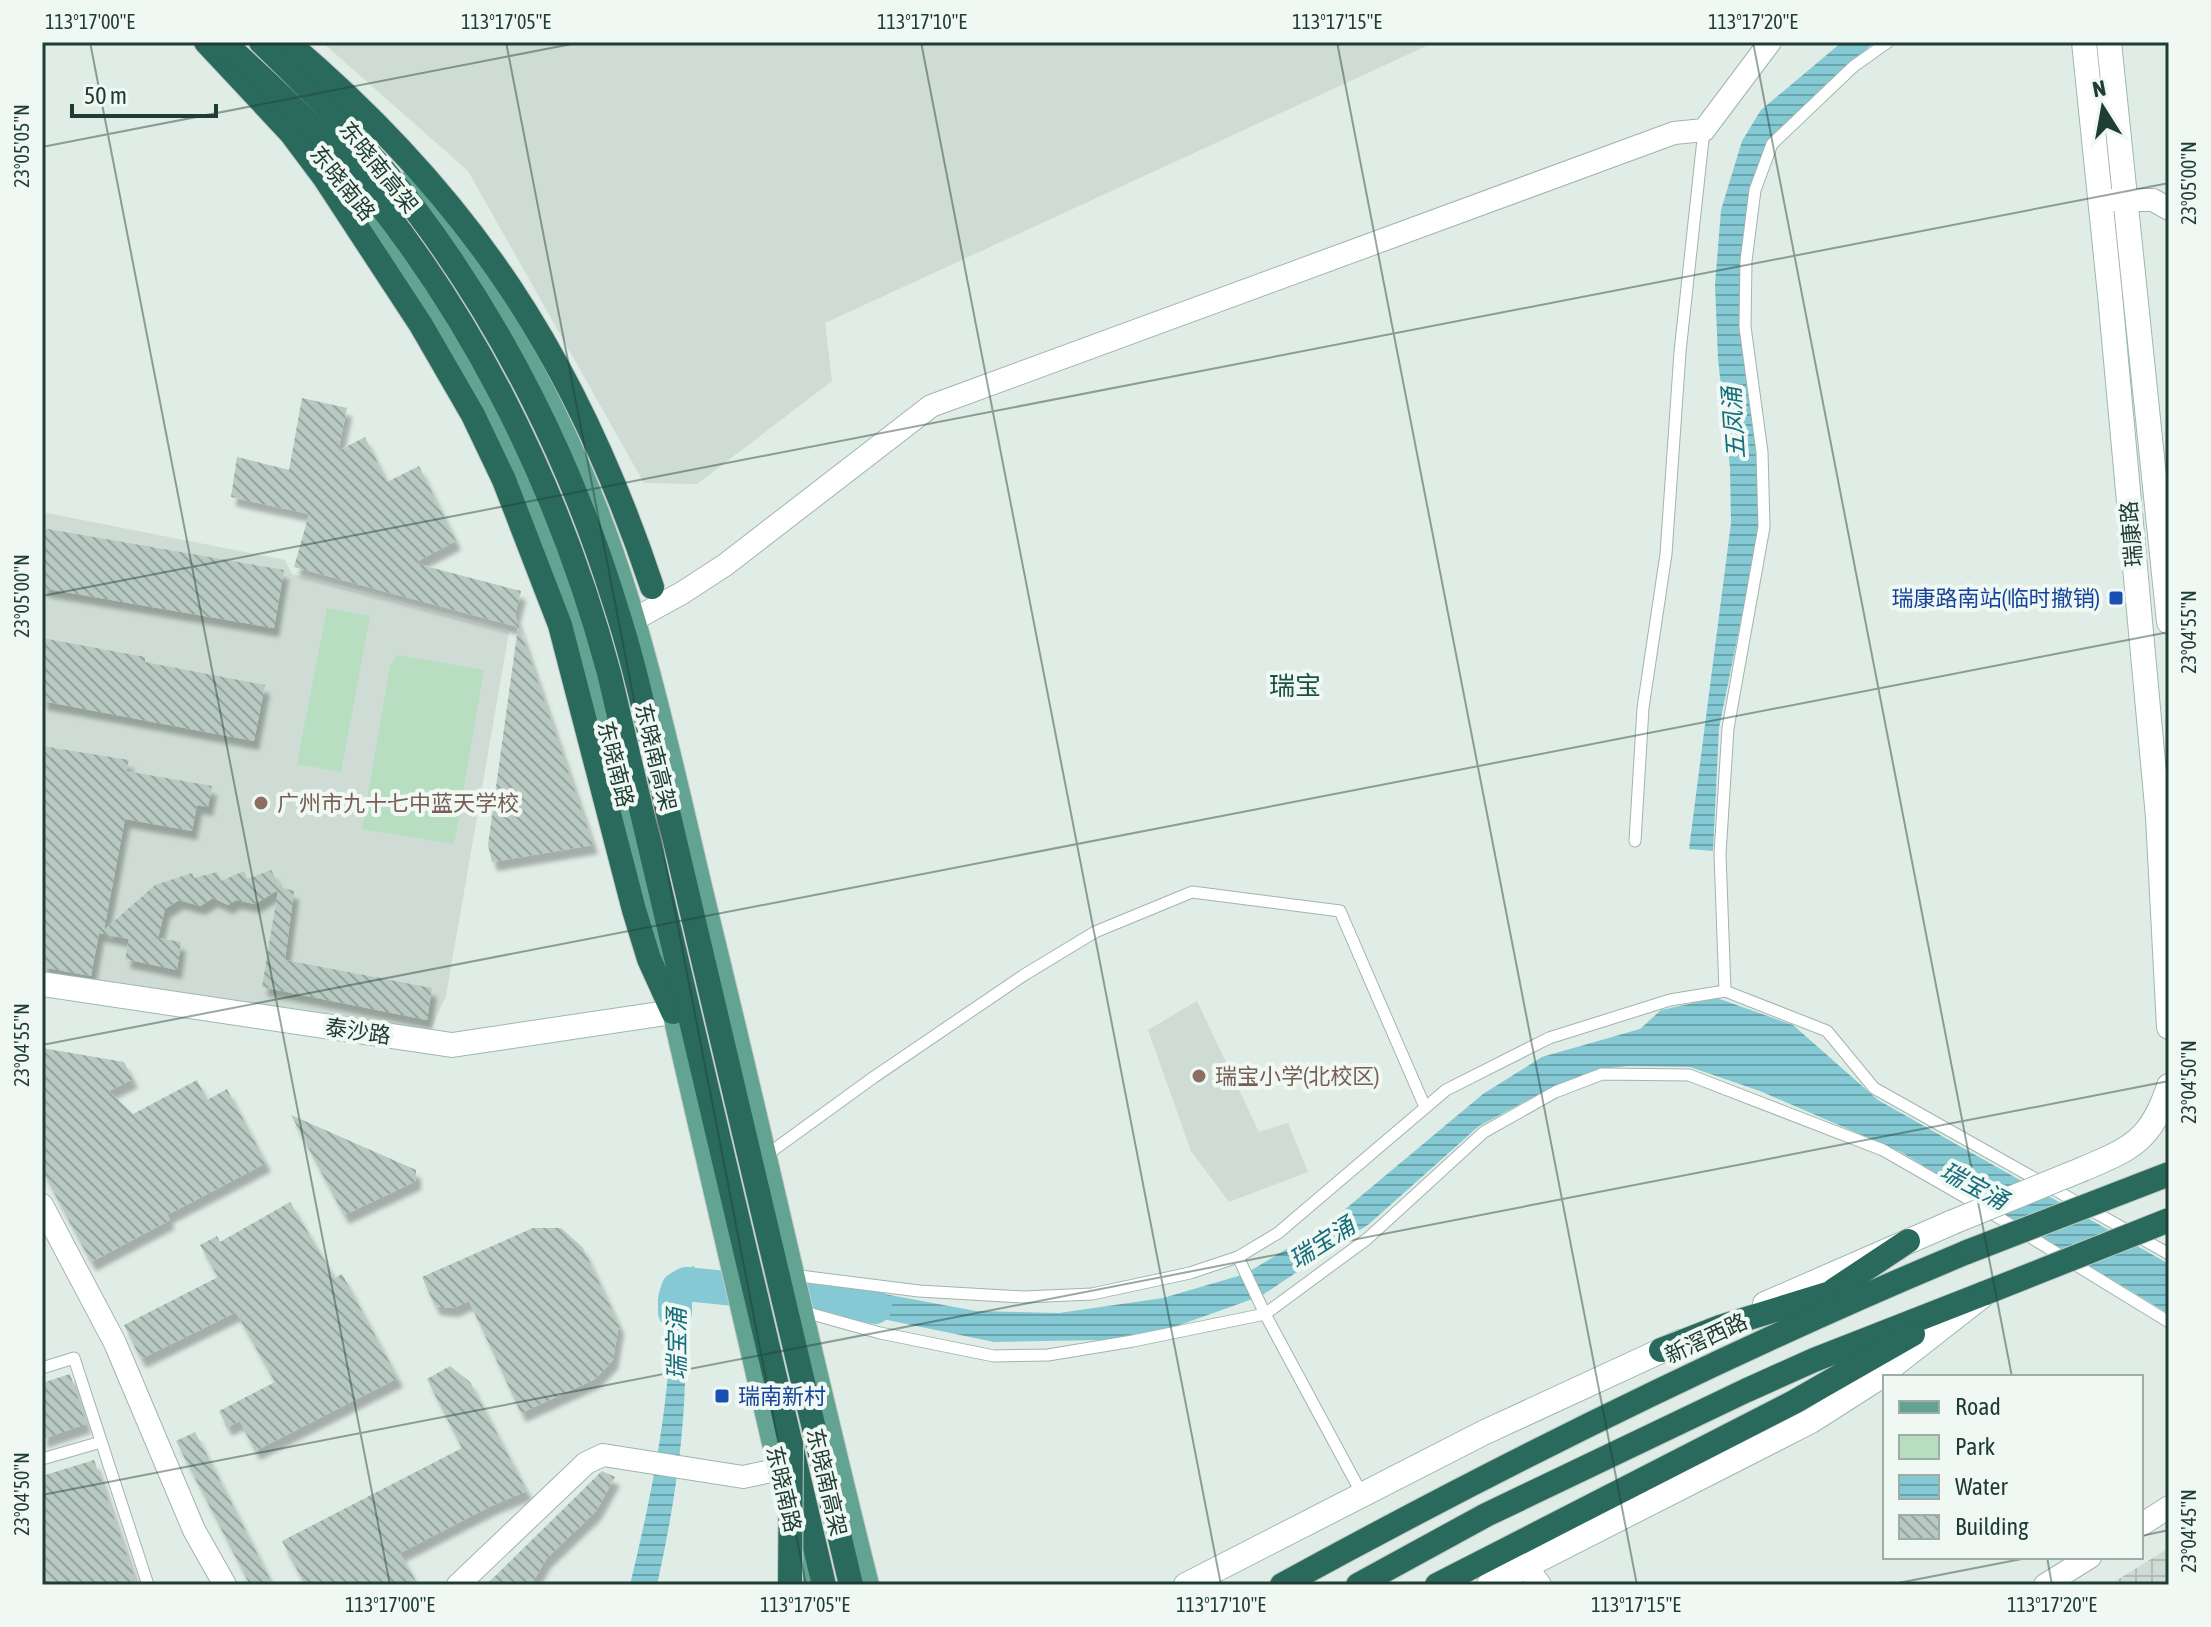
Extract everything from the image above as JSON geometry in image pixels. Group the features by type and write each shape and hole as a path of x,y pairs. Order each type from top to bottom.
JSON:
{"highway":[{"path":"208,42 291,133 324,177 456,383 504,480 547,588 571,664 634,910 649,959 673,1012"},
{"name":"东晓南高架","path":"223,42 289,103 337,154 416,256 474,344 513,418 549,497 587,600 609,673 824,1585"},
{"name":"东晓南高架","path":"261,42 336,117 392,181 468,284 526,386 597,551 624,631 860,1579"},
{"path":"287,42 389,135 459,216 511,287 557,361 584,413 623,505 652,587"},
{"name":"新滘西路","path":"1282,1585 1495,1472 1742,1349 1967,1252 2169,1174"},
{"path":"1358,1585 1486,1515 1745,1391 1814,1360 2169,1220"},
{"path":"1742,1349 1908,1241"},
{"path":"1661,1350 1720,1327 1967,1252"},
{"path":"1437,1585 1794,1402 1985,1293"},
{"path":"790,1585 791,1444"}],"main road":[{"name":"东晓南路","path":"208,42 261,89 303,134 391,243 458,348 515,456 565,579 582,630 635,843 806,1585"},
{"path":"275,42 391,162 456,244 488,291 540,383 574,453 633,620 765,1156 860,1579 887,1585"},
{"name":"瑞康路","path":"2084,42 2165,859 2161,915 2169,1027"},
{"name":"瑞康路","path":"2109,42 2169,622"},
{"name":"泰沙路","path":"42,984 452,1045 673,1012"},
{"path":"1186,1585 1483,1433 1661,1350 1908,1241 2126,1151 2150,1129 2166,1096"},
{"path":"1489,1585 1533,1576 1811,1421 1872,1382 1985,1293"}],"street":[{"path":"633,620 725,565 931,406 1674,133 1704,130 1770,42"},
{"path":"2099,201 2153,200 2169,209"},
{"path":"42,1205 115,1343 194,1530 225,1585"},
{"path":"458,1585 586,1463 603,1455 743,1477 780,1469"},
{"path":"2143,1524 2169,1507"},
{"path":"2045,1585 2087,1559"}],"lane":[{"path":"1725,991 1720,854 1728,728 1764,527 1762,452 1745,327 1746,261 1755,190 1772,144 1854,66 1888,42"},
{"path":"1635,841 1643,708 1666,554 1680,352 1704,130"},
{"path":"765,1156 1024,975 1095,932 1192,892 1340,911 1425,1107"},
{"path":"792,1275 919,1291 1024,1297 1092,1294 1190,1273 1238,1257 1278,1233 1446,1090 1549,1038 1670,1000 1725,991 1827,1031 1874,1088 2169,1254"},
{"path":"801,1311 880,1333 994,1356 1048,1355 1265,1314 1367,1239 1484,1132 1555,1092 1602,1074 1689,1075 1883,1150 2169,1322"},
{"path":"1238,1257 1265,1314 1362,1494"},
{"path":"42,1368 74,1358 148,1585"},
{"path":"42,1459 101,1442"}],"shaded area":[{"path":"322,42 1435,42 825,323 832,381 697,484 644,483 468,171"},
{"name":"广州市九十七中蓝天学校","path":"42,512 285,560 292,574 509,632 446,996 430,1031 42,975"},
{"name":"瑞宝小学(北校区)","path":"1197,1001 1259,1132 1288,1123 1308,1172 1229,1202 1191,1151 1148,1030"},
{"path":"2169,1548 2169,1585 2109,1585"}],"green space":[{"path":"327,608 370,616 341,772 297,764"},
{"path":"397,655 484,670 454,844 362,829 390,666"}],"water":[{"name":"五凤涌","path":"1842,42 1874,42 1768,141 1742,260 1758,451 1760,526 1719,728 1713,851 1689,849 1731,523 1730,468 1718,359 1715,285 1721,210 1742,141 1761,110"},
{"path":"1717,998 1793,1025 1878,1100 2169,1264 2169,1314 1901,1152 1760,1091 1690,1067 1628,1066 1599,1069 1554,1086 1479,1126 1369,1224 1261,1296 1174,1327 1103,1340 994,1342 834,1309 830,1284 976,1311 1059,1313 1163,1298 1245,1274 1325,1226 1483,1094 1542,1057 1640,1029 1661,1010"},
{"path":"694,1266 701,1295 683,1300 685,1372 681,1443 657,1585 630,1585 649,1502 663,1419 669,1362 671,1282 675,1272"}],"building":[{"path":"302,398 347,408 338,451 365,437 387,482 419,466 456,541 414,563 521,591 515,615 593,845 492,862 488,845 518,627 294,567 309,514 231,497 237,457 289,470"},
{"path":"42,528 284,570 274,628 42,588"},
{"path":"42,638 145,657 145,662 265,685 254,741 42,701"},
{"path":"42,746 129,760 126,771 212,786 208,807 197,805 192,831 125,819 104,930 155,885 192,873 194,878 217,872 221,881 244,871 247,879 271,870 280,887 294,891 285,960 432,988 427,1020 262,987 278,890 255,904 236,900 228,905 213,898 200,906 179,900 165,909 158,938 181,942 177,970 125,959 129,939 99,933 91,976 42,967"},
{"path":"42,1048 124,1062 133,1079 109,1091 133,1114 197,1080 207,1100 227,1089 266,1163 167,1215 170,1220 91,1262 42,1170"},
{"path":"291,1115 416,1170 416,1181 344,1215"},
{"path":"290,1202 335,1278 342,1274 398,1378 255,1451 240,1421 227,1427 219,1411 275,1382 236,1312 141,1359 124,1325 218,1277 200,1245 217,1236 220,1242"},
{"path":"533,1228 561,1228 583,1248 619,1325 613,1360 595,1379 521,1413 469,1301 453,1308 435,1306 422,1277"},
{"path":"450,1366 470,1382 527,1491 400,1553 418,1585 305,1585 282,1541 462,1448 427,1379"},
{"path":"70,1374 86,1424 42,1439 42,1383"},
{"path":"195,1432 273,1585 250,1585 176,1441"},
{"path":"94,1460 137,1585 42,1585 42,1476"},
{"path":"602,1471 615,1477 596,1511 546,1559 531,1585 486,1585"}],"waterway":[{"name":"瑞宝涌","path":"675,1312 678,1289 686,1284 844,1300 875,1307"}],"place":[{"name":"瑞康路南站(临时撤销)","path":"2116,598"},
{"name":"广州市九十七中蓝天学校","path":"261,803"},
{"name":"瑞宝小学(北校区)","path":"1199,1076"},
{"name":"瑞南新村","path":"722,1396"}],"district":[{"name":"瑞宝","path":"1295,686"}]}
